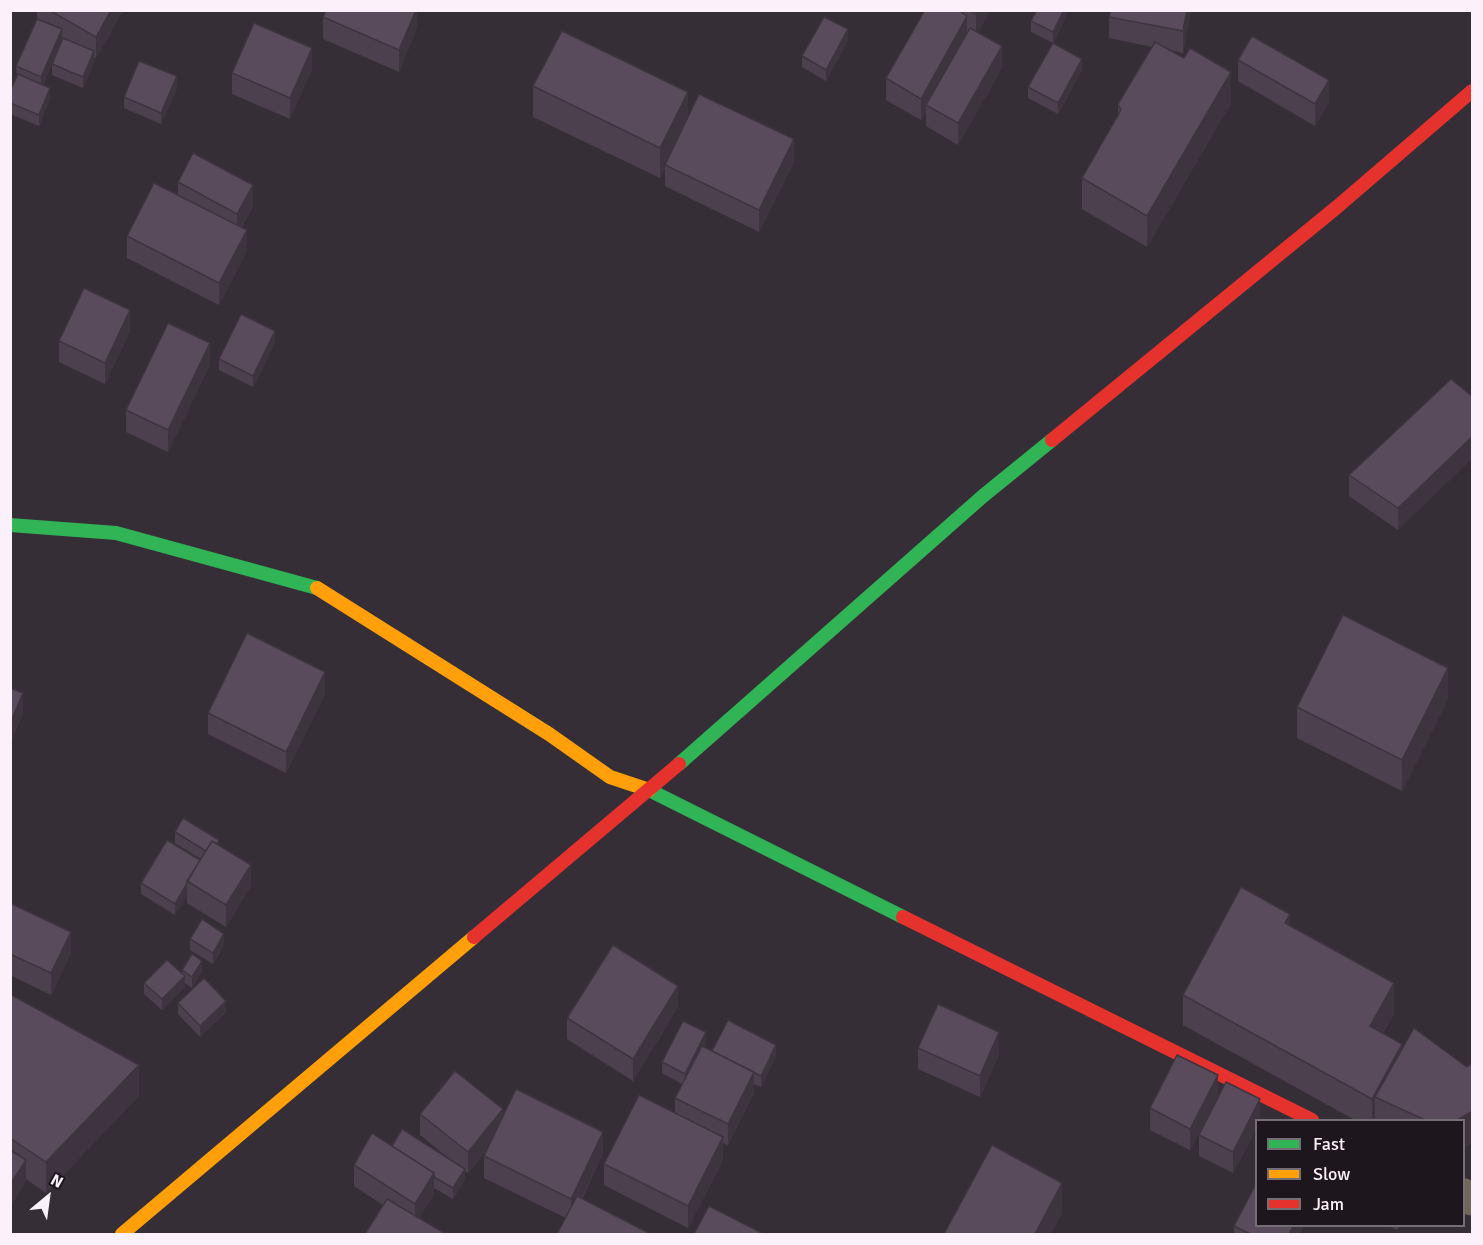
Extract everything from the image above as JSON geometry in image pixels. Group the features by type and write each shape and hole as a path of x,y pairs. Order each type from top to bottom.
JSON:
{"street":[{"path":"122,1234 649,790 983,496 1337,207 1473,91"},
{"path":"10,525 116,533 318,588 549,734 610,777 649,790 1310,1119"}],"building":[{"path":"49,10 111,10 96,37"},
{"path":"326,10 416,10 399,50 323,17"},
{"path":"925,10 958,10 967,16 921,99 886,78"},
{"path":"1037,10 1064,10 1053,32 1031,21"},
{"path":"1111,10 1187,10 1183,31 1109,17"},
{"path":"824,17 848,29 826,70 802,56"},
{"path":"37,19 62,29 41,77 16,66"},
{"path":"254,23 312,48 290,98 232,73"},
{"path":"970,28 1002,46 958,123 926,105"},
{"path":"562,31 688,92 660,148 533,86"},
{"path":"1252,36 1329,80 1315,104 1238,60"},
{"path":"63,38 94,51 83,77 52,64"},
{"path":"1155,42 1184,58 1190,48 1231,72 1147,216 1082,178 1121,110 1118,104"},
{"path":"1053,43 1082,59 1058,103 1028,87"},
{"path":"139,61 177,76 161,113 124,97"},
{"path":"18,74 50,88 39,115 10,103 10,91"},
{"path":"699,94 794,139 759,210 665,165"},
{"path":"193,153 253,185 237,214 178,182"},
{"path":"154,183 247,230 219,283 127,236"},
{"path":"84,288 130,310 105,363 59,341"},
{"path":"241,314 275,331 253,376 219,359"},
{"path":"168,323 210,343 168,430 126,410"},
{"path":"1451,379 1473,397 1473,436 1398,508 1349,475"},
{"path":"1343,615 1448,668 1402,760 1297,707"},
{"path":"247,633 325,672 286,752 208,713"},
{"path":"10,688 23,693 10,724"},
{"path":"183,818 219,840 217,844 212,841 206,851 175,832"},
{"path":"167,840 200,860 175,904 141,883"},
{"path":"212,841 251,865 226,905 187,881"},
{"path":"1241,887 1290,914 1285,923 1394,983 1370,1026 1402,1044 1372,1099 1183,995"},
{"path":"10,903 71,932 51,973 10,954"},
{"path":"202,919 224,934 213,953 190,939"},
{"path":"613,945 678,986 633,1059 567,1018"},
{"path":"192,954 202,961 192,977 182,970"},
{"path":"167,960 185,976 162,999 144,983"},
{"path":"204,978 226,1001 200,1026 178,1003"},
{"path":"10,994 139,1065 46,1162 10,1138"},
{"path":"938,1004 999,1032 980,1076 918,1048"},
{"path":"728,1020 776,1045 761,1076 712,1051"},
{"path":"683,1021 706,1032 685,1074 662,1062"},
{"path":"1414,1028 1467,1067 1473,1063 1473,1111 1459,1119 1423,1119 1375,1097"},
{"path":"702,1046 754,1072 728,1124 675,1098"},
{"path":"1177,1055 1218,1075 1190,1129 1150,1108"},
{"path":"455,1071 503,1109 468,1152 420,1114"},
{"path":"1226,1082 1260,1099 1233,1152 1199,1135"},
{"path":"516,1089 603,1132 571,1199 484,1156"},
{"path":"639,1095 723,1137 688,1206 604,1164"},
{"path":"402,1129 465,1169 453,1188 392,1146"},
{"path":"372,1133 434,1173 415,1204 354,1165"},
{"path":"992,1145 1062,1183 1035,1234 944,1234"},
{"path":"10,1150 26,1160 10,1185"},
{"path":"1255,1186 1255,1227 1292,1227 1289,1234 1250,1234 1234,1226"},
{"path":"577,1196 651,1234 557,1234"},
{"path":"387,1199 446,1234 365,1234"},
{"path":"709,1206 764,1234 694,1234"}],"traffic: fast":[{"path":"679,764 983,496 1052,440"},
{"path":"10,525 116,533 317,588"},
{"path":"649,790 903,917"}],"traffic: slow":[{"path":"317,588 549,734 610,777 649,790"},
{"path":"122,1234 474,937"}],"traffic: jam":[{"path":"1052,440 1337,207 1472,91"},
{"path":"474,937 679,764"},
{"path":"903,917 1310,1119"}]}
